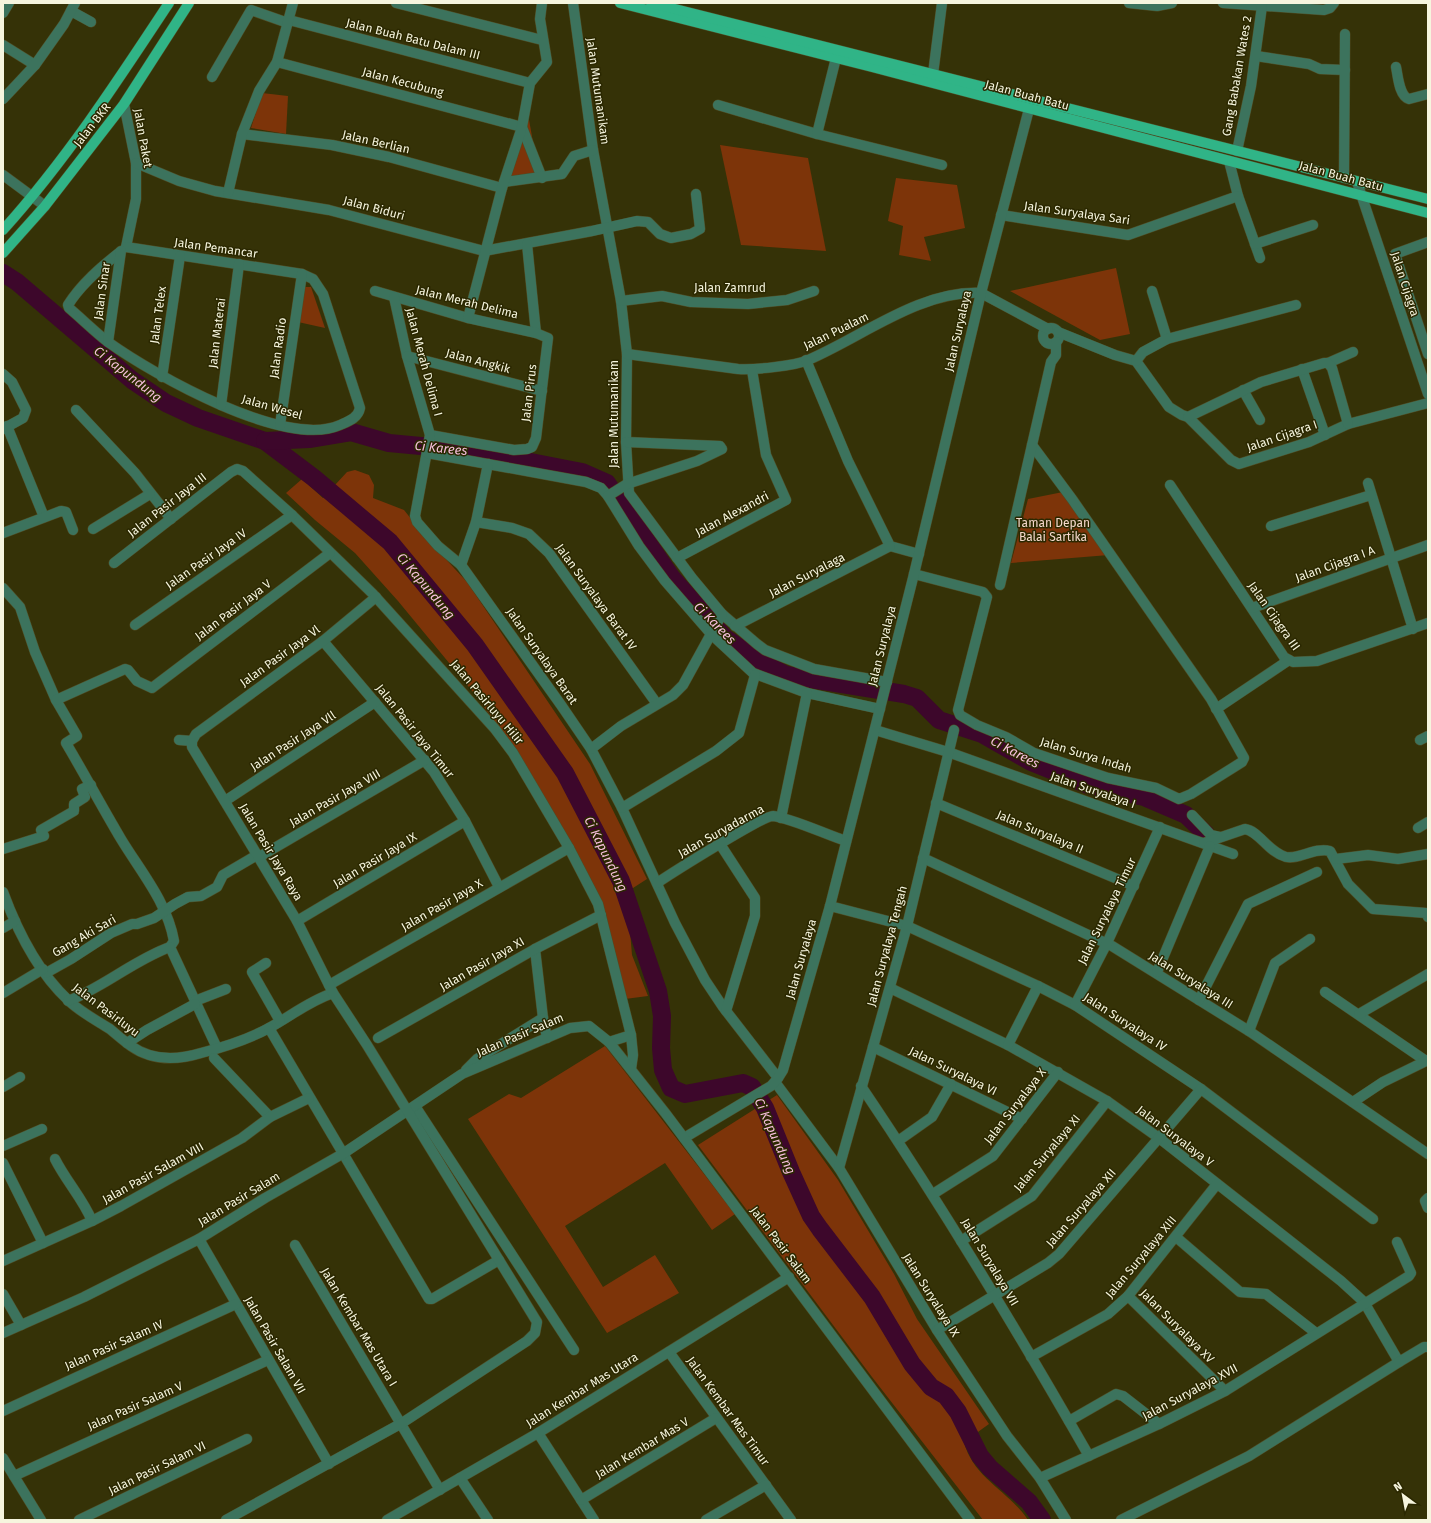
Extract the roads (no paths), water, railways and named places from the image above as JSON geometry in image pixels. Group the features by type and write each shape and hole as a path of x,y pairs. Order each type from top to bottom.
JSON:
{"main road":[{"name":"Jalan BKR","path":"3,230 32,198 96,114 169,3"},
{"name":"Jalan BKR","path":"5,251 44,206 124,104 189,3"},
{"name":"Jalan Buah Batu","path":"620,3 1428,213"},
{"name":"Jalan Buah Batu","path":"651,3 1428,199"}],"street":[{"path":"3,13 9,3"},
{"path":"228,193 242,134 259,91 277,62 293,3"},
{"path":"396,3 542,40"},
{"path":"468,318 484,250 522,128 530,84 547,62 545,46 542,40 540,19 542,3"},
{"name":"Jalan Mutumanikam","path":"573,3 592,150 621,301 627,354 625,485 629,493 677,558 722,614 765,650 814,669 886,685"},
{"path":"933,74 942,3"},
{"path":"1129,3 1157,6 1172,3"},
{"path":"1223,3 1324,10 1330,8 1334,3"},
{"name":"Gang Babakan Wates 2","path":"1237,150 1251,86 1262,6"},
{"path":"3,99 35,65 73,7 91,22"},
{"name":"Jalan Buah Batu Dalam III","path":"212,77 251,10 288,22 530,84"},
{"path":"1344,178 1346,34"},
{"path":"3,45 35,65"},
{"path":"1256,56 1309,64 1320,69 1345,70"},
{"path":"817,134 836,58"},
{"name":"Jalan Kecubung","path":"277,62 522,128"},
{"path":"1396,66 1402,93 1406,99 1428,94"},
{"name":"Jalan Paket","path":"123,250 136,198 136,163 124,104"},
{"path":"718,105 817,134 942,165"},
{"name":"Jalan Suryalaya","path":"775,1082 782,1070 830,906 919,554 980,293 1029,109"},
{"path":"522,128 542,178"},
{"name":"Jalan Berlian","path":"242,134 332,145 389,157 503,185 562,174 574,156 592,150"},
{"path":"1229,161 1238,196 1260,258"},
{"name":"Jalan Biduri","path":"136,163 179,181 228,193 329,210 484,250 527,244 644,221 660,234 671,238 698,232 700,229 700,224 696,194"},
{"path":"3,175 44,206"},
{"name":"Jalan Cijagra","path":"1357,182 1426,382 1428,394"},
{"name":"Jalan Suryalaya Sari","path":"1001,215 1128,235 1221,200 1238,196"},
{"path":"1255,244 1313,225"},
{"path":"1428,242 1395,254 1428,354"},
{"path":"527,244 536,333"},
{"path":"108,342 68,306 78,291 96,272 123,250"},
{"name":"Jalan Pemancar","path":"123,250 180,256 302,274"},
{"name":"Jalan Sinar","path":"108,342 123,250"},
{"name":"Jalan Telex","path":"162,377 180,256"},
{"name":"Jalan Materai","path":"221,405 239,264"},
{"name":"Jalan Wesel","path":"108,342 162,377 221,405 280,425 303,430 322,430 352,420 360,410 323,294 313,279 302,274"},
{"name":"Jalan Radio","path":"280,425 302,274"},
{"name":"Jalan Merah Delima","path":"375,291 468,318 536,333 548,338 549,342"},
{"name":"Jalan Zamrud","path":"621,301 662,296 691,302 748,304 787,300 814,291"},
{"path":"1152,291 1167,340"},
{"path":"980,293 1045,329 1051,328 1057,338 1056,355 1051,362 1000,585"},
{"name":"Jalan Pualam","path":"627,354 752,370 806,360 909,310 944,297 980,293"},
{"name":"Jalan Merah Delima I","path":"394,297 429,444"},
{"path":"1046,342 1049,344 1057,338 1069,337 1136,361 1142,352 1167,340 1296,305"},
{"path":"1045,329 1044,339 1051,362"},
{"name":"Jalan Pirus","path":"429,444 514,450 532,447 536,438 549,342"},
{"path":"1188,417 1261,382 1302,369 1328,363 1353,352"},
{"name":"Jalan Angkik","path":"407,356 542,391"},
{"path":"806,360 848,461 890,546 919,554"},
{"name":"Jalan Cijagra I","path":"1136,361 1168,407 1188,417 1231,460 1239,464 1309,442 1348,424 1428,403"},
{"path":"1328,363 1332,368 1348,424"},
{"path":"1302,369 1325,435"},
{"name":"Jalan Alexandri","path":"677,558 786,500 764,448 752,370"},
{"path":"3,374 12,382 26,410 24,418 5,428 44,517"},
{"path":"1243,390 1260,420"},
{"path":"76,410 135,474 171,519"},
{"path":"610,495 625,485 697,461 722,448 720,446 626,442"},
{"path":"429,444 488,464 586,482 601,488 610,495 639,546 665,581 755,675 807,693 880,706"},
{"name":"Jalan Suryalaya Barat","path":"429,444 415,516 417,522 438,546 461,565 591,749 622,808 675,923 705,980 726,1011"},
{"path":"1032,445 1072,498 1216,709 1289,660"},
{"path":"461,565 476,522 488,464"},
{"name":"Jalan Pasirluyu Hilir","path":"237,469 243,471 292,515 376,597 495,729 513,752 569,848 598,904 630,1035 633,1055 631,1069"},
{"name":"Jalan Pasir Jaya III","path":"114,562 231,472 237,469"},
{"path":"1368,483 1413,629"},
{"name":"Jalan Cijagra III","path":"1170,486 1284,657 1289,660 1294,662 1317,661 1428,623"},
{"path":"93,529 150,494"},
{"path":"1271,526 1371,495"},
{"path":"3,533 62,511 66,512 73,530"},
{"name":"Jalan Pasir Jaya IV","path":"135,625 292,515"},
{"name":"Jalan Suryalaya Barat IV","path":"476,522 512,528 529,534 549,553 657,704"},
{"name":"Jalan Cijagra I A","path":"1252,608 1428,545"},
{"name":"Jalan Suryalaga","path":"735,626 890,546"},
{"name":"Jalan Pasir Jaya V","path":"56,700 125,669 128,670 137,681 152,688 330,553"},
{"name":"Jalan Surya Indah","path":"914,574 984,594 987,600 959,713 977,726 1006,737 1034,753 1108,778 1156,788 1181,799 1192,794 1244,760 1216,709"},
{"path":"3,588 20,607 35,652 56,700 77,736 66,743 105,812 165,910 172,928 174,941 170,947 130,967 83,995 68,1001"},
{"name":"Jalan Pasir Jaya Vl","path":"194,737 323,642 376,597"},
{"path":"591,749 621,726 673,694 683,685 722,614"},
{"name":"Jalan Pasir Jaya Timur","path":"323,642 425,760 466,821 499,887"},
{"path":"622,808 716,751 739,733 755,675"},
{"path":"781,818 807,693"},
{"name":"Jalan Pasir Jaya Vll","path":"224,801 375,702"},
{"name":"Jalan Suryalaya I","path":"875,730 948,752 1160,827 1212,841 1233,854"},
{"name":"Jalan Suryalaya Tengah","path":"839,1168 907,926 954,730"},
{"path":"179,740 194,737"},
{"name":"Jalan Pasir Jaya Raya","path":"194,737 192,747 297,921 331,989 411,1108"},
{"name":"Jalan Pasir Jaya VIII","path":"258,856 425,760"},
{"path":"3,841 3,849 44,836 42,830 74,811 74,804 85,796 82,790 91,785"},
{"name":"Jalan Suryalaya II","path":"936,803 1134,886"},
{"path":"1157,972 1212,841 1211,835 1192,815"},
{"name":"Jalan Suryadarma","path":"657,883 720,844 770,817 781,818 846,841"},
{"name":"Jalan Pasir Jaya IX","path":"297,921 466,821"},
{"path":"1418,828 1428,822"},
{"name":"Jalan Suryalaya Timur","path":"1075,1005 1107,943 1160,827"},
{"path":"1212,841 1235,831 1249,830 1269,849 1287,857 1322,849 1330,851 1336,859 1348,884 1373,908 1416,911 1426,913 1428,917"},
{"path":"720,844 756,900 755,916 726,1011"},
{"name":"Jalan Pasir Jaya X","path":"331,989 499,887 569,848"},
{"path":"1336,859 1368,856 1398,859 1428,854"},
{"name":"Gang Aki Sari","path":"3,993 44,971 71,959 111,933 132,924 137,924 154,918 188,897 201,896 217,887 223,875 258,856"},
{"name":"Jalan Suryalaya III","path":"923,858 1107,943 1157,972 1249,1031 1428,1154"},
{"path":"1199,1000 1248,904 1317,872"},
{"name":"Jalan Pasirluyu","path":"3,892 15,921 44,971 68,1001 132,1047 165,1059 215,1053 269,1028 331,989"},
{"name":"Jalan Suryalaya IV","path":"830,906 907,926 1038,986 1075,1005 1201,1089 1373,1219"},
{"name":"Jalan Pasir Jaya XI","path":"378,1038 535,949 601,915"},
{"path":"3,928 15,921"},
{"path":"1249,1031 1275,963 1310,939"},
{"path":"170,947 195,1002 215,1053 270,1117"},
{"path":"535,949 543,1018 548,1038"},
{"path":"266,964 252,972 280,1021"},
{"path":"1359,1014 1428,974"},
{"path":"1008,1045 1038,986"},
{"name":"Jalan Suryalaya V","path":"890,988 1008,1045 1058,1072 1107,1102 1159,1138 1341,1281 1364,1302 1399,1362"},
{"path":"127,1043 195,1002 226,989"},
{"path":"1325,992 1427,1060 1383,1082 1353,1102"},
{"name":"Jalan Suryalaya IX","path":"726,1011 775,1082 839,1168 936,1330 1007,1436 1040,1478 1066,1520"},
{"path":"462,1074 477,1060 543,1018"},
{"name":"Jalan Pasir Salam","path":"3,1333 84,1297 199,1239 265,1198 344,1153 462,1074 570,1028 584,1025 589,1026 609,1042 631,1069 970,1520"},
{"path":"269,1028 429,1299 432,1299 499,1260"},
{"path":"609,1042 630,1035"},
{"name":"Jalan Suryalaya VI","path":"873,1047 1022,1119"},
{"name":"Jalan Suryalaya X","path":"933,1194 993,1156 1058,1072"},
{"path":"3,1087 20,1077"},
{"path":"684,1138 732,1110 775,1082"},
{"path":"898,1141 932,1118 951,1084"},
{"name":"Jalan Suryalaya VII","path":"861,1086 933,1194 1031,1356 1089,1456"},
{"name":"Jalan Suryalaya XII","path":"936,1330 1048,1263 1059,1254 1201,1089"},
{"name":"Jalan Pasir Salam VIII","path":"3,1261 92,1222 242,1138 270,1117 309,1098"},
{"name":"Jalan Suryalaya XI","path":"961,1241 1032,1196 1107,1102"},
{"path":"226,1520 402,1424 527,1341 535,1333 537,1322 499,1260 411,1108"},
{"path":"411,1108 574,1350"},
{"path":"3,1146 42,1129"},
{"path":"55,1160 71,1188 82,1202 92,1222"},
{"path":"3,1163 42,1243"},
{"name":"Jalan Suryalaya XIII","path":"1031,1356 1108,1314 1128,1296 1217,1184"},
{"path":"1428,1198 1425,1201 1428,1208"},
{"path":"1176,1237 1240,1292 1266,1294 1316,1333"},
{"name":"Jalan Pasir Salam VII","path":"199,1239 329,1464"},
{"name":"Jalan Suryalaya XVII","path":"1040,1478 1159,1424 1225,1391 1364,1302 1411,1274 1397,1242"},
{"name":"Jalan Kembar Mas Utara I","path":"295,1245 440,1490"},
{"name":"Jalan Kembar Mas Utara","path":"387,1520 538,1433 788,1277"},
{"path":"3,1294 21,1325"},
{"name":"Jalan Suryalaya XV","path":"1128,1296 1225,1391"},
{"name":"Jalan Pasir Salam IV","path":"3,1411 236,1304"},
{"path":"1121,1520 1249,1456 1399,1362 1424,1347 1428,1347"},
{"name":"Jalan Kembar Mas Timur","path":"669,1352 790,1520"},
{"name":"Jalan Pasir Salam V","path":"14,1476 268,1360"},
{"path":"1069,1421 1116,1394 1123,1396 1159,1424"},
{"name":"Jalan Kembar Mas V","path":"581,1500 716,1418"},
{"path":"538,1433 594,1520"},
{"name":"Jalan Pasir Salam VI","path":"79,1520 247,1439"},
{"path":"3,1458 41,1520"},
{"path":"460,1478 488,1520"},
{"name":"Jalan Kembar Mas Timur","path":"706,1520 766,1485"}],"waterway":[{"name":"Ci Kapundung","path":"3,273 17,282 132,380 166,403 198,418 265,441 314,478 390,542 475,645 565,773 621,881 658,991 662,1016 661,1048 663,1070 671,1088 685,1094 743,1083 752,1087 765,1108 811,1216 872,1297 912,1364 931,1387 946,1396 958,1412 980,1456 990,1468 1029,1502 1042,1520"},
{"name":"Ci Karees","path":"265,441 309,439 351,432 389,443 474,451 582,472 607,483 672,578 725,638 761,662 786,675 904,694 917,698 939,720 982,734 1031,762 1088,785 1144,797 1186,815 1206,834"}],"park label":[{"name":"Taman Depan Balai Sartika","path":"1053,530"}]}
